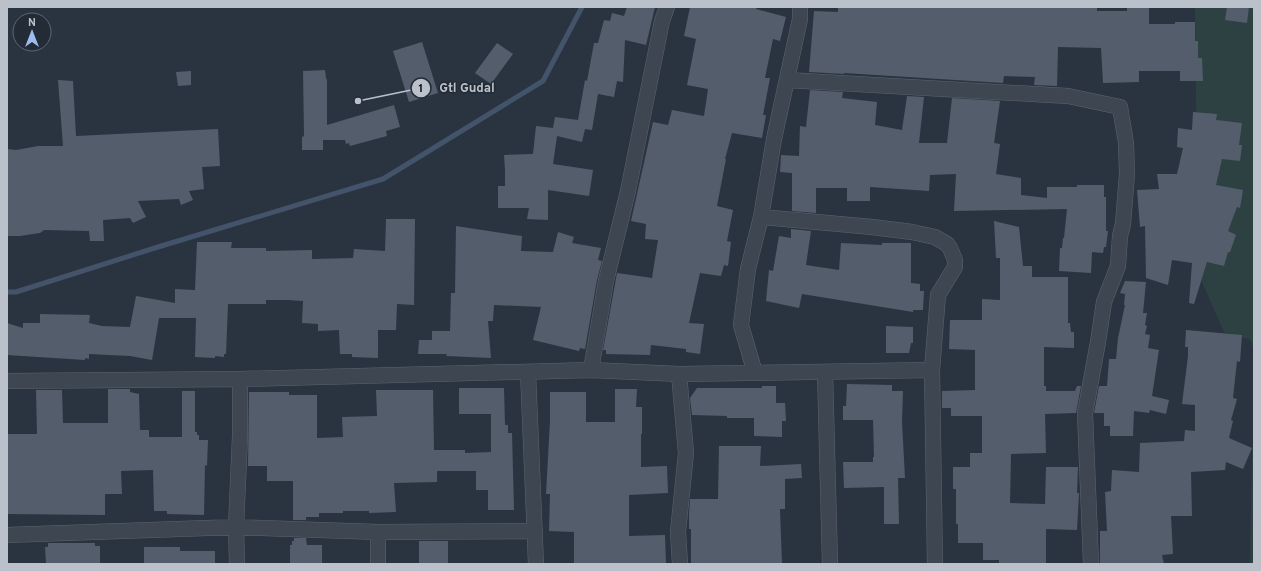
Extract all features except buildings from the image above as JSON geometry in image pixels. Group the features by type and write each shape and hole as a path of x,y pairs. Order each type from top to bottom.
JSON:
{"street":[{"path":"591,370 606,281 628,191 662,21 667,7"},
{"path":"755,373 741,325 748,269 761,217 774,139 800,19 800,7"},
{"path":"787,80 1068,96 1120,107 1126,143 1127,174 1123,224 1120,236 1118,266 1104,302 1085,414 1091,564"},
{"path":"761,217 872,227 935,236 947,244 953,254 955,267 938,295 932,370 935,564"},
{"path":"7,381 240,379 591,370 679,374 932,370"},
{"path":"528,372 536,564"},
{"path":"825,372 830,564"},
{"path":"679,374 686,453 678,532 680,564"},
{"path":"237,564 236,527 240,436 240,379"},
{"path":"7,535 236,527 378,532 535,531"},
{"path":"378,532 378,564"}],"green space":[{"path":"1195,7 1254,7 1254,352 1251,340 1224,332 1198,273"},
{"path":"1254,438 1254,564 1250,564 1252,450"}],"waterway":[{"path":"7,292 16,292 158,247 383,179 543,81 582,7"}],"place":[{"name":"Gtl Gudal","path":"358,101"}]}
